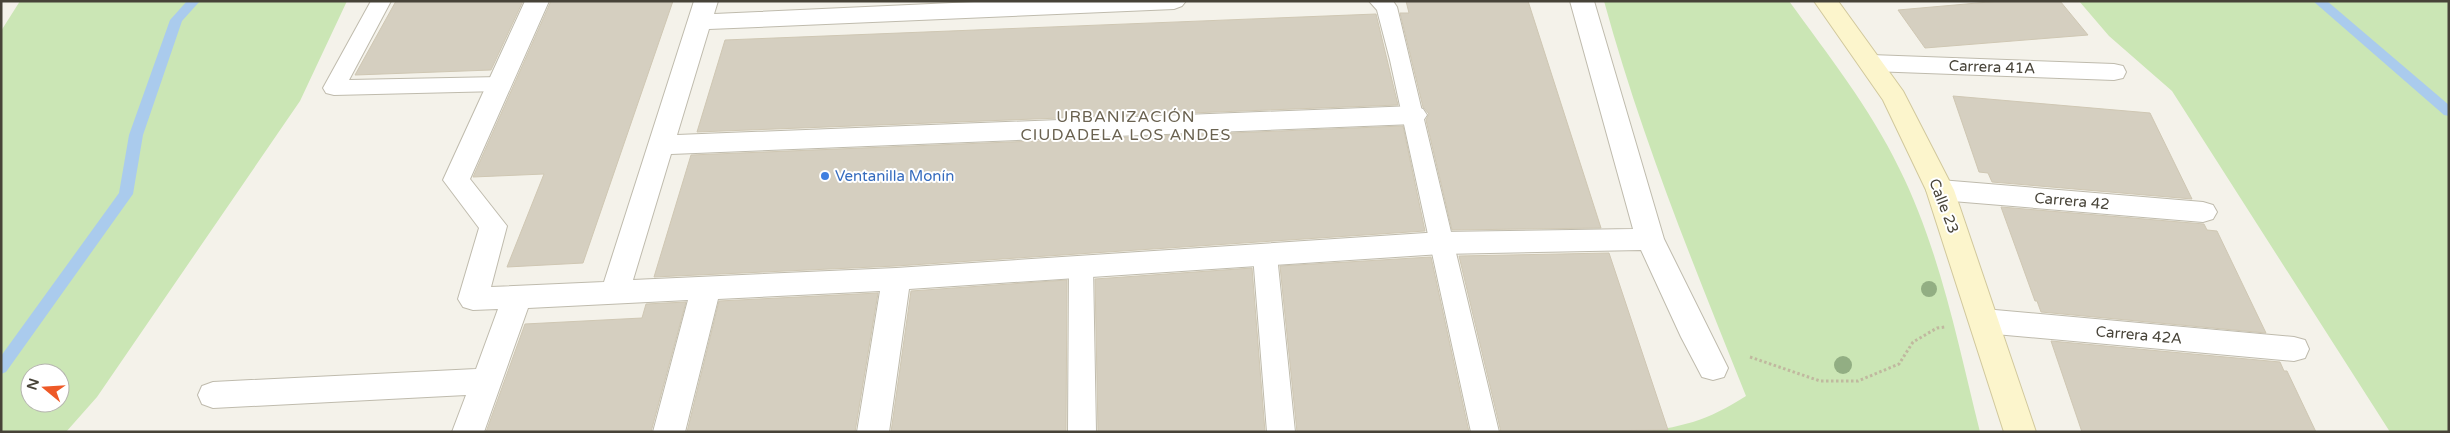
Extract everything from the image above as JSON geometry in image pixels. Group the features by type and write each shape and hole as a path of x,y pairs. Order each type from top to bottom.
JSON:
{"main road":[{"name":"Calle 23","path":"1826,1 1894,97 1940,190 2020,432"}],"street":[{"path":"537,1 456,180 494,226 473,299 896,279 1441,243 1650,239"},
{"path":"615,292 702,12 1174,1"},
{"path":"1582,1 1650,239 1696,337 1713,368"},
{"name":"Carrera 41A","path":"1871,63 2114,72"},
{"path":"661,145 1414,115"},
{"name":"Carrera 42","path":"1940,190 2203,212"},
{"path":"873,432 896,279"},
{"path":"669,432 706,288"},
{"path":"468,432 485,381 518,297"},
{"name":"Carrera 42A","path":"1984,321 2294,349"},
{"path":"213,394 485,381"}],"lane":[{"path":"381,1 334,88 500,84"},
{"path":"1379,1 1387,7 1414,115 1441,243 1485,432"},
{"path":"1264,255 1281,432"},
{"path":"1081,267 1082,432"}],"path":[{"path":"1696,337 1820,381 1858,381 1899,364 1913,342 1937,328 1984,321"}],"green space":[{"path":"20,1 347,1 300,101 97,397 66,432 1,432 1,31"},
{"path":"1604,1 1789,1 1862,103 1888,146 1913,199 1926,231 1947,298 1980,432 1634,432 1650,431 1693,422 1719,411 1746,396 1651,151 1634,102"},
{"path":"2079,1 2449,1 2449,432 2390,432 2172,91 2109,36"}],"building":[{"path":"396,1 523,1 491,70 355,75"},
{"path":"551,1 673,1 583,263 507,267 544,174 473,177"},
{"path":"1406,1 1528,1 1601,228 1452,230 1426,120 1429,114 1423,107 1400,13 1409,13"},
{"path":"2000,1 2060,1 2088,35 1925,48 1898,10"},
{"path":"1376,14 1398,105 697,132 725,40"},
{"path":"1953,96 2150,113 2192,199 1992,182 1988,173 1979,172"},
{"path":"1403,126 1425,231 896,266 654,277 691,155"},
{"path":"2001,207 2204,224 2207,230 2217,231 2266,333 2041,312 2037,301 2035,301"},
{"path":"1609,253 1668,430 1501,432 1459,256"},
{"path":"1431,257 1469,432 1297,432 1280,266"},
{"path":"1252,268 1265,432 1098,432 1095,279"},
{"path":"1067,280 1066,432 891,432 911,291"},
{"path":"878,293 855,432 687,432 719,301"},
{"path":"686,302 651,432 486,432 525,324 642,318 646,304"},
{"path":"2051,341 2280,362 2284,371 2287,371 2316,432 2082,432"}],"waterway":[{"path":"1,368 126,194 136,135 176,20 194,1"},
{"path":"2319,1 2449,112"}],"place":[{"name":"Ventanilla Monín","path":"825,176"}],"district":[{"name":"URBANIZACIÓN CIUDADELA LOS ANDES","path":"1126,126"}]}
